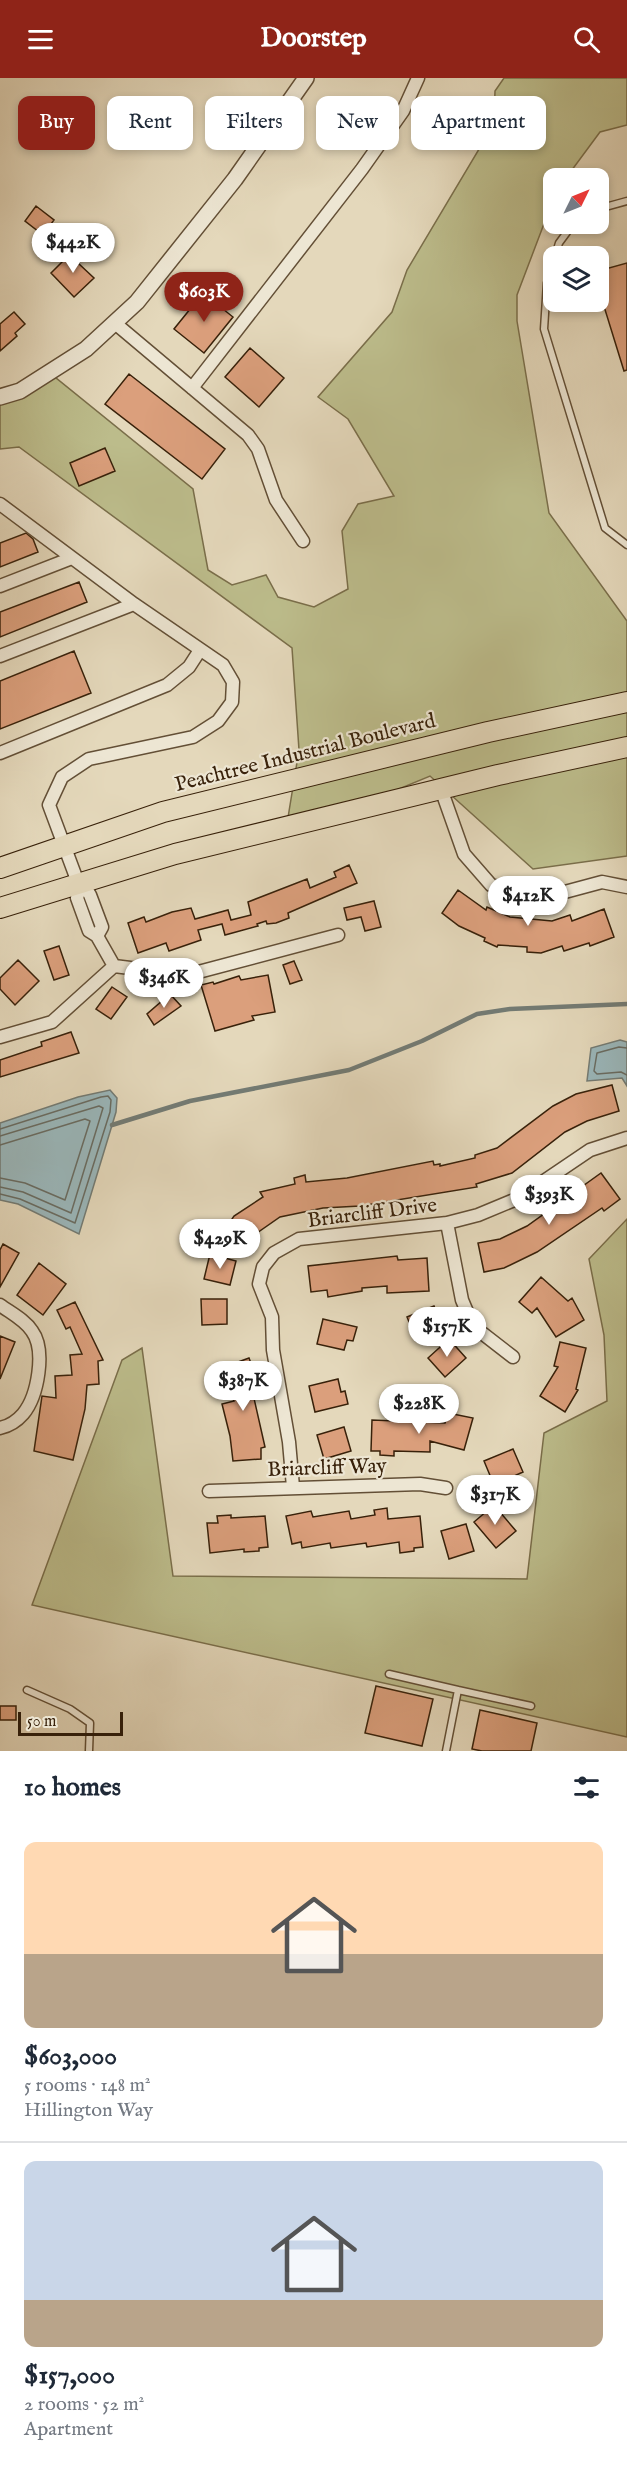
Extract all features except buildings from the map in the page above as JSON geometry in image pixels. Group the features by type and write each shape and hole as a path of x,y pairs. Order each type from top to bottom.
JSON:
{"main road":[{"name":"Peachtree Industrial Boulevard","path":"0,868 163,812 488,732 627,702"},
{"path":"0,908 175,854 441,789 627,747"}],"street":[{"path":"0,397 20,391 76,355 116,324 169,264 235,179 306,78"},
{"path":"192,388 362,169 403,111 418,78"},
{"path":"116,324 248,435 258,449 276,500 303,541"},
{"path":"0,504 134,604 223,665 233,682 232,702 218,720 193,737 89,759 62,777 49,805 79,885 77,898 89,931 97,936 114,966"},
{"path":"0,586 72,558"},
{"path":"0,656 134,604"},
{"path":"0,753 167,685 189,668 200,650"},
{"path":"441,789 464,854 491,885 524,895 561,893 602,882 627,886"},
{"path":"0,1038 52,1022 114,966 187,975 338,935"},
{"name":"Briarcliff Drive","path":"293,1487 289,1442 273,1350 272,1317 259,1284 263,1267 274,1253 299,1239 447,1223 478,1215 519,1198 590,1150 627,1138"},
{"path":"447,1223 462,1300 473,1326 513,1357"},
{"path":"0,1305 24,1321 33,1331 41,1355 40,1367 29,1404 14,1423 0,1428"},
{"name":"Briarcliff Way","path":"209,1491 420,1484 446,1488"}],"lane":[{"path":"609,206 627,201"},
{"path":"545,312 544,329 606,528 627,545"},
{"path":"389,1674 531,1706"},
{"path":"27,1690 70,1709 90,1723 89,1751"},
{"path":"446,1751 458,1690"}],"green space":[{"path":"504,78 627,78 627,125 600,132 573,168 543,168 543,226 517,295 517,321 549,513 627,621 627,856 533,869 430,776 285,836 299,750 292,648 19,447 0,449 0,401 51,374 193,489 208,570 232,585 266,575 278,597 314,607 348,589 342,531 358,504 394,496 348,419 318,397 392,312 407,270 479,150 546,150 546,96 495,96 495,91"},
{"path":"627,1219 627,1737 32,1605 122,1360 142,1348 173,1576 527,1579 544,1433 607,1401 604,1335 589,1259"}],"water":[{"path":"620,1040 627,1042 627,1086 622,1078 587,1081 591,1048"},
{"path":"110,1090 117,1098 116,1112 79,1234 18,1204 0,1200 0,1123 78,1097"}],"waterway":[{"path":"112,1125 190,1101 349,1070 422,1041 477,1014 510,1009 627,1004"}]}
